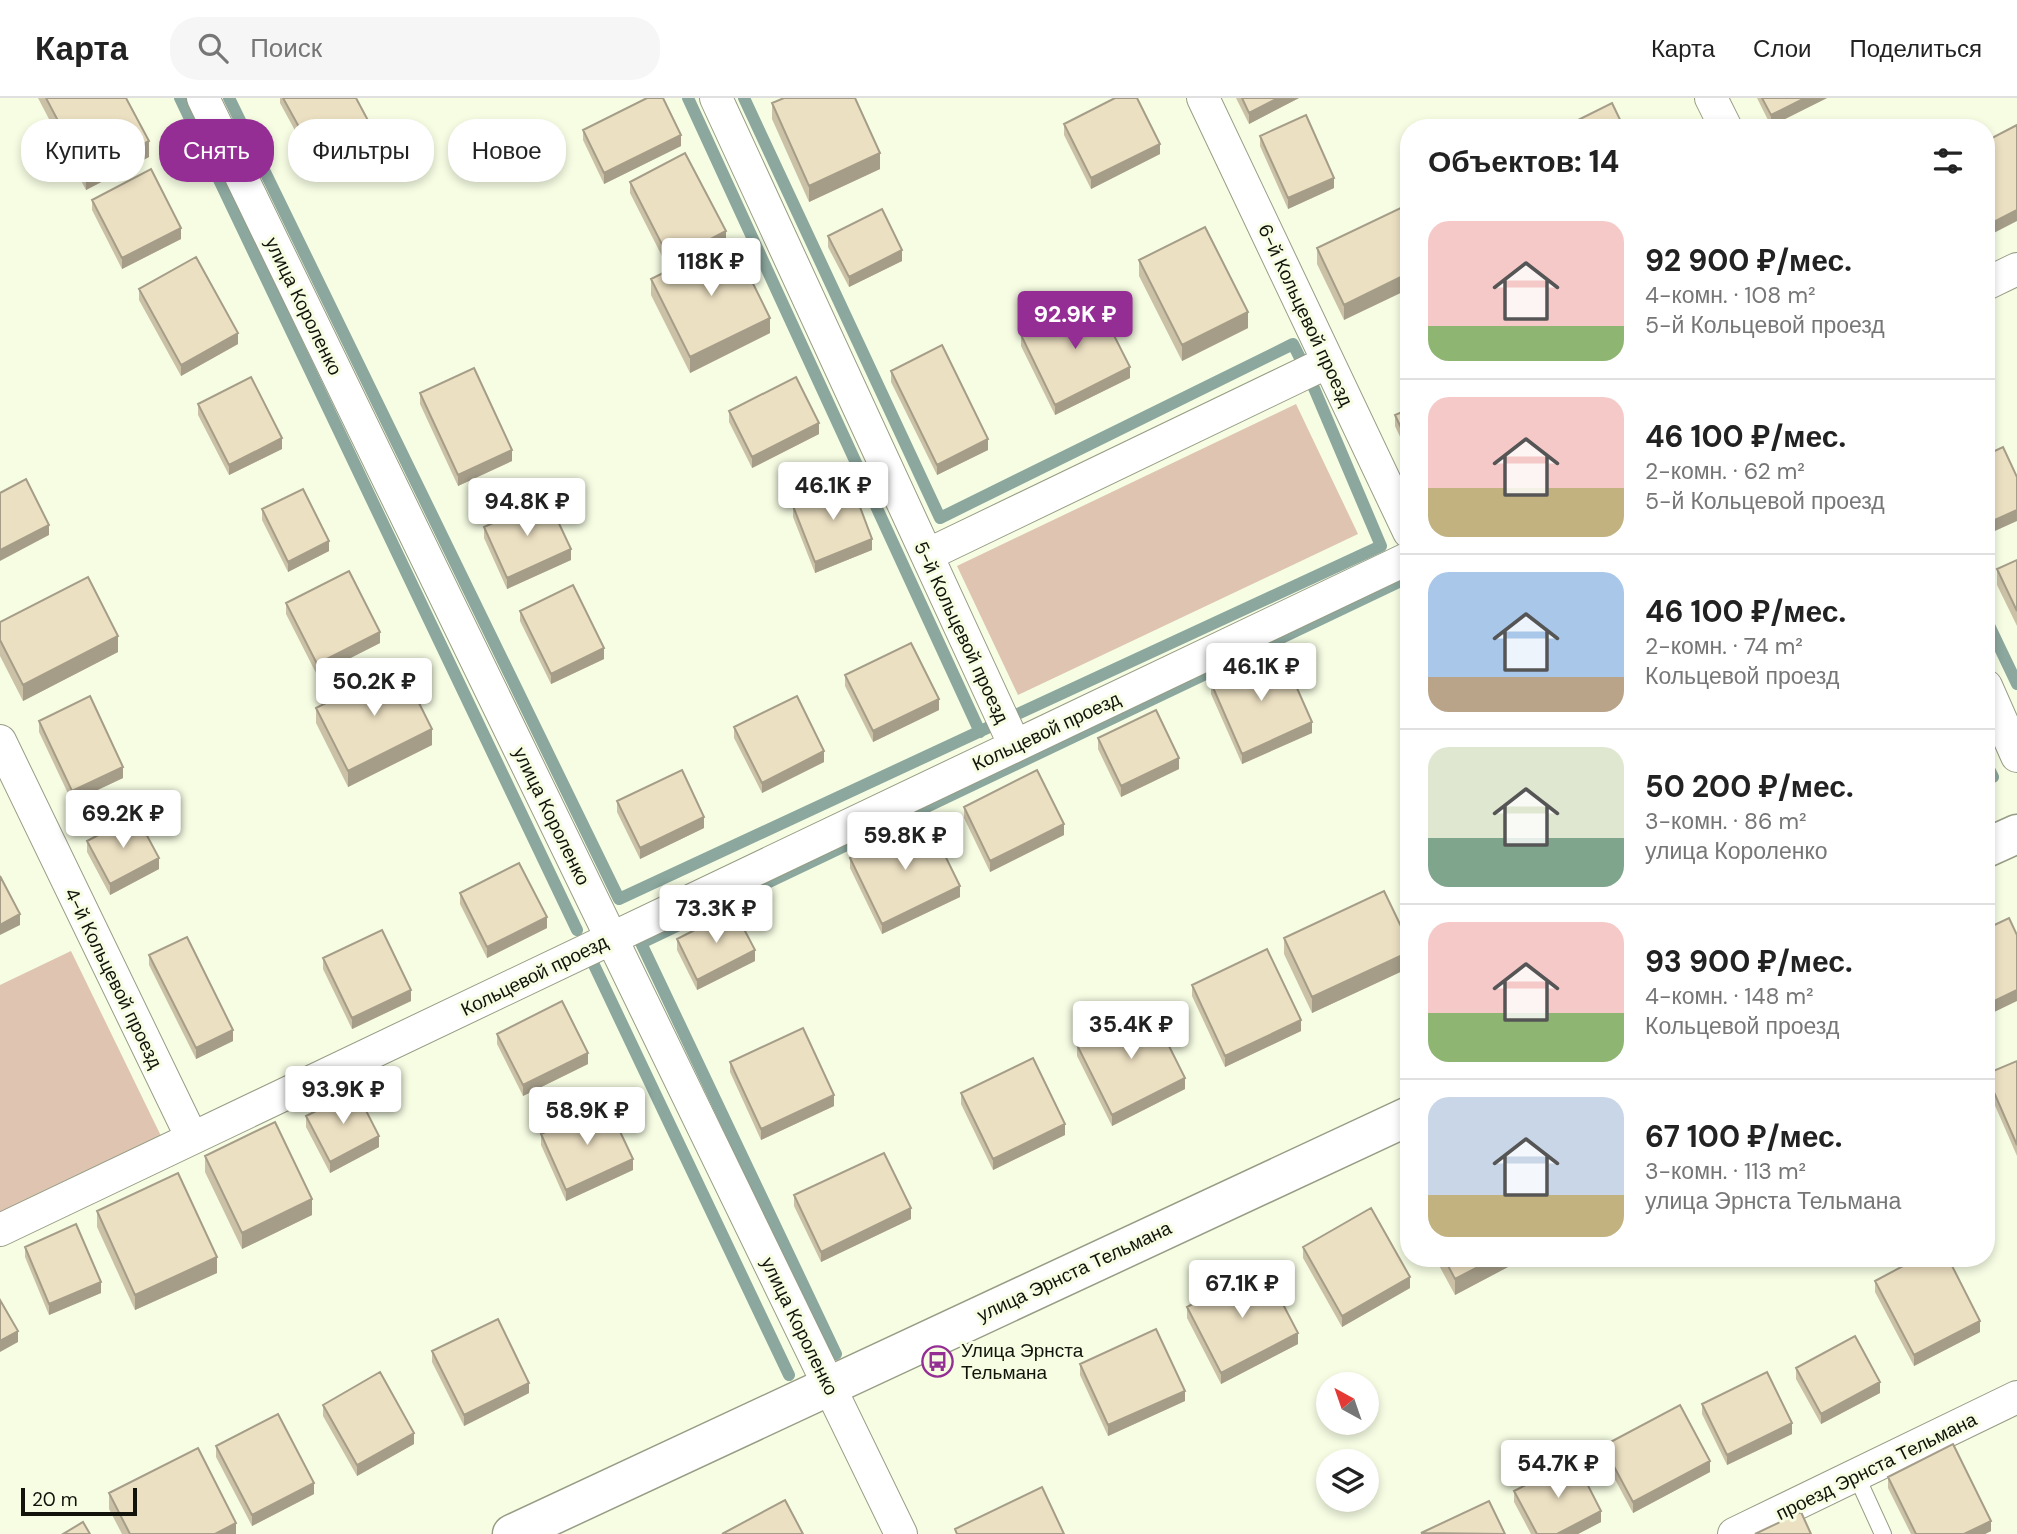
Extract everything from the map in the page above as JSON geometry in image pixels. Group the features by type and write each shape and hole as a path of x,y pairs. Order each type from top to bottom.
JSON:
{"main road":[{"path":"1995,844 2017,834"},
{"name":"улица Эрнста Тельмана","path":"512,1534 1400,1120"}],"street":[{"name":"улица Короленко","path":"203,98 901,1534"},
{"name":"5-й Кольцевой проезд","path":"716,98 1015,746"},
{"name":"6-й Кольцевой проезд","path":"1203,98 1400,514"},
{"path":"1711,98 1722,119"},
{"path":"1995,280 2017,269"},
{"path":"927,555 1328,362"},
{"name":"Кольцевой проезд","path":"0,1230 1400,562"},
{"path":"1995,707 2017,756"},
{"name":"4-й Кольцевой проезд","path":"0,741 192,1138"},
{"name":"проезд Эрнста Тельмана","path":"1734,1534 2017,1397"}],"lane":[{"path":"1856,1475 1883,1534"}],"shaded area":[{"path":"1296,404 1358,534 1018,695 957,566"},
{"path":"71,951 162,1138 0,1216 0,985"}],"building":[{"path":"46,98 126,98 137,119 57,119"},
{"path":"283,98 356,98 367,119 295,119"},
{"path":"647,98 663,98 681,135 604,173 583,130"},
{"path":"784,98 855,98 880,153 809,186 772,103"},
{"path":"1115,98 1137,98 1160,144 1091,178 1064,124"},
{"path":"1242,98 1278,98 1249,113"},
{"path":"1762,98 1805,98 1771,115"},
{"path":"1612,103 1620,119 1580,119"},
{"path":"1306,115 1334,178 1288,198 1260,136"},
{"path":"2017,125 2017,210 1995,221 1995,136"},
{"path":"685,153 726,231 670,260 630,182"},
{"path":"151,169 181,228 122,258 92,200 126,182 145,182 145,172"},
{"path":"1400,208 1400,277 1344,305 1317,248"},
{"path":"882,209 902,250 849,277 828,236"},
{"path":"1205,227 1248,312 1182,345 1139,260"},
{"path":"731,239 770,318 690,357 651,279"},
{"path":"196,257 238,333 181,365 139,289"},
{"path":"1095,298 1130,367 1055,405 1021,335"},
{"path":"942,345 988,439 937,465 891,371"},
{"path":"474,368 512,450 458,475 420,393"},
{"path":"251,377 282,438 229,465 198,404"},
{"path":"796,377 819,423 752,457 729,411"},
{"path":"1400,413 1400,426 1395,415"},
{"path":"2003,447 2017,477 2017,510 1995,520 1995,451"},
{"path":"26,479 49,525 0,550 0,493"},
{"path":"851,483 872,539 815,562 793,506"},
{"path":"303,489 329,541 288,562 262,509"},
{"path":"547,498 571,549 507,578 484,527"},
{"path":"2017,560 2017,611 1997,569"},
{"path":"349,571 380,632 317,664 286,603"},
{"path":"88,577 118,636 23,685 0,640 0,622"},
{"path":"573,585 604,648 551,674 520,611"},
{"path":"911,643 939,699 873,731 845,675"},
{"path":"1281,652 1312,722 1242,754 1211,683"},
{"path":"400,665 432,729 348,771 316,708"},
{"path":"90,696 123,767 72,791 39,721"},
{"path":"797,696 824,751 762,783 734,727"},
{"path":"1156,710 1179,758 1121,786 1098,738"},
{"path":"682,770 704,817 640,848 617,801"},
{"path":"1037,770 1064,824 990,861 964,807"},
{"path":"136,815 159,858 110,884 87,841"},
{"path":"927,819 960,886 882,924 850,858"},
{"path":"519,863 547,917 487,947 460,893"},
{"path":"0,876 20,914 0,925"},
{"path":"1384,891 1400,924 1400,956 1312,997 1284,938"},
{"path":"734,910 755,950 697,980 677,939"},
{"path":"2009,918 2017,935 2017,990 1995,1001 1995,925"},
{"path":"382,930 411,990 352,1018 323,958"},
{"path":"187,937 233,1030 196,1048 149,955"},
{"path":"1267,949 1301,1020 1225,1056 1192,985"},
{"path":"562,1001 588,1053 523,1085 497,1034"},
{"path":"1150,1008 1185,1078 1112,1115 1077,1045"},
{"path":"803,1028 834,1095 761,1129 730,1062"},
{"path":"1033,1058 1065,1124 993,1159 961,1093"},
{"path":"2017,1061 2017,1145 1995,1095 1995,1070"},
{"path":"356,1091 379,1136 330,1162 306,1116"},
{"path":"607,1104 633,1159 566,1190 541,1134"},
{"path":"275,1122 312,1199 242,1233 205,1156"},
{"path":"884,1153 911,1208 821,1252 794,1195"},
{"path":"178,1173 217,1257 135,1295 97,1211"},
{"path":"1371,1208 1400,1259 1400,1267 1404,1267 1410,1277 1342,1316 1303,1247"},
{"path":"76,1224 101,1282 49,1304 25,1247"},
{"path":"1263,1266 1298,1333 1221,1373 1187,1307"},
{"path":"1449,1267 1478,1267 1455,1279"},
{"path":"1901,1267 1953,1267 1980,1321 1914,1355 1875,1281"},
{"path":"0,1300 18,1331 0,1341"},
{"path":"498,1319 529,1383 464,1415 432,1351"},
{"path":"1156,1329 1185,1391 1108,1425 1080,1364"},
{"path":"1855,1336 1880,1382 1821,1414 1796,1368"},
{"path":"380,1372 414,1433 357,1465 323,1405"},
{"path":"1767,1372 1792,1423 1727,1455 1702,1404"},
{"path":"1680,1405 1710,1461 1633,1502 1603,1446"},
{"path":"278,1414 314,1483 252,1515 216,1446"},
{"path":"1953,1444 1991,1521 1964,1534 1916,1534 1888,1477"},
{"path":"198,1448 236,1523 215,1534 130,1534 109,1493"},
{"path":"1575,1460 1601,1511 1557,1534 1537,1534 1514,1491"},
{"path":"1042,1487 1064,1534 957,1534 955,1529"},
{"path":"785,1500 803,1534 722,1534"},
{"path":"1489,1501 1505,1534 1421,1533"},
{"path":"1801,1512 1811,1534 1755,1534"},
{"path":"83,1522 90,1534 63,1534"}],"waterway":[{"path":"180,98 577,930"},
{"path":"229,98 619,899 1000,722"},
{"path":"688,98 980,732"},
{"path":"744,98 940,518 1293,344 1306,370"},
{"path":"1009,718 1381,546 1308,374"},
{"path":"836,1354 641,943 1400,581"},
{"path":"1995,638 2017,684"},
{"path":"594,965 789,1375"}],"place":[{"name":"Улица Эрнста Тельмана","path":"938,1361"}]}
